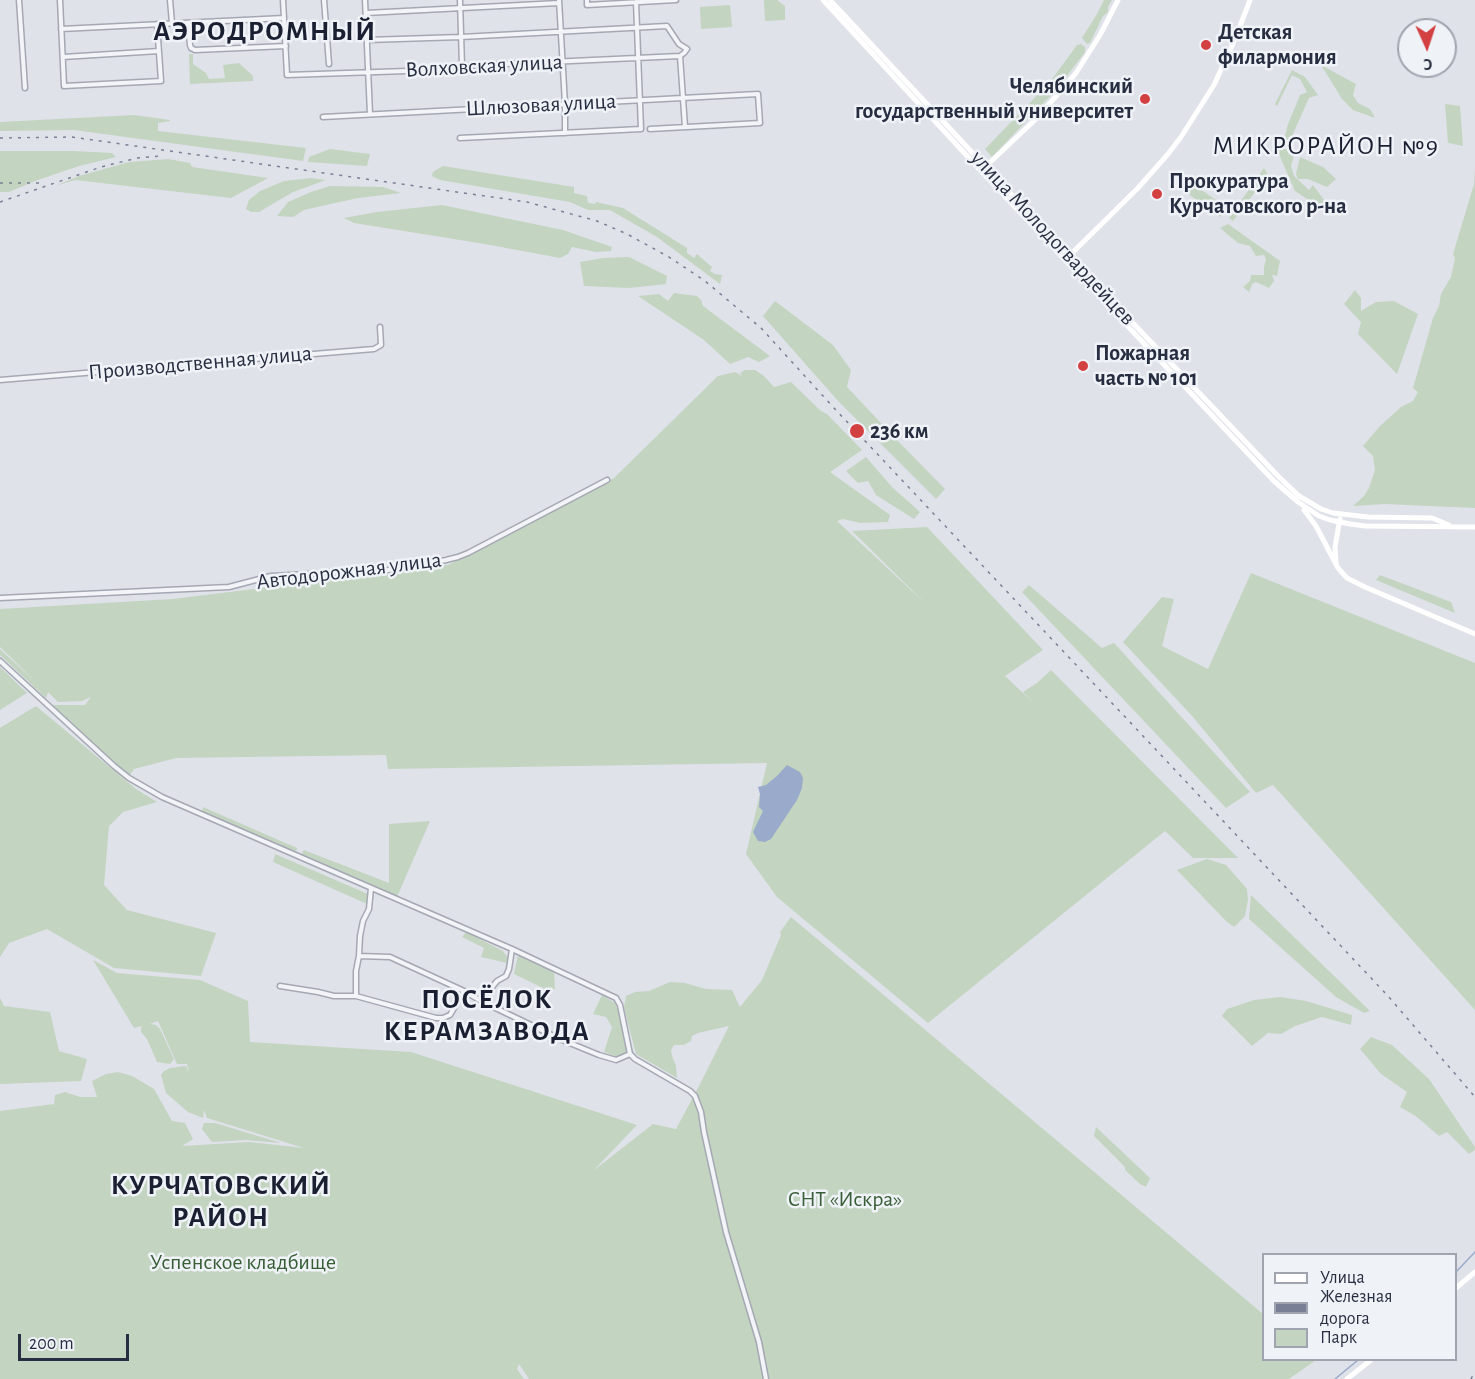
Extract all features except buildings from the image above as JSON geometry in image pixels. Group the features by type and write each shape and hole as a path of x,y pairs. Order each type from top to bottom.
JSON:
{"main road":[{"name":"улица Молодогвардейцев","path":"823,0 879,56 1140,334 1274,481 1298,502 1319,516 1339,522 1365,526 1454,527"},
{"name":"улица Молодогвардейцев","path":"831,0 879,56"},
{"path":"983,169 1038,117 1076,73 1100,36 1118,0"},
{"path":"1067,257 1138,188 1181,137 1214,85 1242,24 1250,0"},
{"name":"улица Молодогвардейцев","path":"1185,382 1288,487 1320,509 1368,517 1432,518 1454,527"},
{"path":"1298,502 1316,526 1342,574 1354,582 1475,634"},
{"path":"1336,565 1335,547 1340,514"},
{"path":"1454,527 1475,527"},
{"path":"1457,1286 1475,1272"},
{"path":"1347,1379 1369,1361"}],"street":[{"path":"20,0 25,88"},
{"path":"60,0 64,86 161,81 157,24"},
{"path":"170,0 172,23"},
{"path":"188,22 190,45 195,50 286,46 283,0"},
{"path":"324,0 329,63"},
{"path":"365,0 370,114"},
{"path":"460,0 462,66"},
{"path":"587,2 676,0"},
{"path":"366,14 559,1 566,133"},
{"path":"460,138 641,129 636,2"},
{"path":"61,29 284,18"},
{"path":"367,40 667,26 679,44 687,49 680,56 686,127 650,129"},
{"name":"Волховская улица","path":"286,46 287,75 437,70 462,66 680,56"},
{"path":"63,57 159,51"},
{"name":"Шлюзовая улица","path":"323,117 758,94 760,123 686,127"},
{"name":"Производственная улица","path":"0,380 374,349 381,345 380,327"},
{"name":"Автодорожная улица","path":"0,598 229,587 271,576 395,569 446,560 468,553 607,480"},
{"path":"0,661 114,766 129,778 162,797 512,948 616,998 621,1005 630,1054 690,1091 695,1096 702,1112 704,1132 726,1232 759,1341 766,1379"},
{"path":"356,996 356,971 363,921 369,909 371,888"},
{"path":"481,1001 497,981 506,976 512,948"},
{"path":"359,956 390,957 560,1039 599,1055 616,1060 630,1054"},
{"path":"280,986 334,996 356,996 436,1018 450,1015 464,991"}],"green space":[{"path":"764,0 777,0 785,6 785,20 765,21"},
{"path":"1104,0 1112,0 1108,12 1103,16 1090,43 1087,44 1082,38"},
{"path":"730,5 732,27 701,29 700,7"},
{"path":"1081,44 1085,47 1085,52 1058,88 992,157 985,149 1050,82 1077,45"},
{"path":"189,54 193,54 193,64 206,73 209,79 225,78 223,65 239,63 253,76 253,81 190,84"},
{"path":"1321,65 1356,84 1353,95 1358,103 1370,109 1375,118 1353,110 1342,99"},
{"path":"1292,70 1305,77 1318,95 1309,98 1289,143 1284,140 1288,124 1300,95 1307,92 1300,79 1292,75 1277,106 1275,104"},
{"path":"1445,104 1460,106 1463,146 1448,143"},
{"path":"134,115 170,120 158,123 158,131 306,148 303,161 74,130 0,131 0,122"},
{"path":"1281,148 1295,152 1291,166 1294,176 1309,190 1313,185 1330,208 1330,214 1295,191 1278,152"},
{"path":"330,149 370,154 367,166 308,162 309,157"},
{"path":"0,151 74,151 112,153 116,157 79,166 9,192 0,192"},
{"path":"1300,157 1323,167 1336,179 1327,187 1308,179 1298,179 1296,174"},
{"path":"168,159 190,163 192,167 268,178 231,198 75,180 55,186 79,176 129,162"},
{"path":"443,166 574,187 574,193 587,196 588,203 595,204 596,202 623,208 687,248 687,253 694,258 697,254 712,267 710,271 722,275 720,284 657,237 610,210 588,210 570,202 440,180 432,176 433,172"},
{"path":"1264,168 1268,175 1233,221 1229,218"},
{"path":"1475,169 1475,508 1385,504 1353,506 1369,488 1375,470 1373,456 1363,446 1401,407 1413,401 1418,392 1413,388 1441,294 1451,277 1455,258 1453,254 1474,184"},
{"path":"1178,174 1226,207 1221,217 1177,186"},
{"path":"311,178 326,180 293,192 259,212 246,209 249,200 260,191 284,181"},
{"path":"330,186 383,187 401,193 358,198 326,205 304,210 293,217 277,216 288,202"},
{"path":"442,205 563,230 612,247 611,251 596,252 572,247 568,254 560,258 354,223 344,218"},
{"path":"1228,224 1280,261 1277,276 1272,275 1274,281 1269,288 1256,282 1252,284 1249,292 1243,287 1250,281 1251,275 1264,275 1266,259 1264,255 1256,256 1250,246 1238,243 1220,228"},
{"path":"629,257 667,276 666,284 629,288 584,286 580,262"},
{"path":"1355,290 1361,298 1361,311 1376,302 1394,301 1418,314 1397,374 1358,334 1361,322 1344,304"},
{"path":"674,293 697,296 703,306 770,356 759,362 748,357 730,364 704,340 638,296 659,294 668,301"},
{"path":"775,301 833,345 851,370 847,387 945,489 936,499 839,402 763,316"},
{"path":"745,370 755,370 774,387 791,382 862,450 830,472 890,515 888,522 860,523 843,519 837,521 928,606 852,531 927,527 1043,650 1005,676 1038,707 1023,692 1051,670 1238,858 1193,858 1165,831 928,1023 777,897 746,854 767,763 388,769 386,755 176,758 134,769 130,775 52,705 85,705 91,697 82,701 58,702 48,692 46,698 0,655 0,649 38,684 0,647 0,609 173,599 448,565 614,478 718,376 735,372 742,376 740,373"},
{"path":"866,457 892,487 920,512 914,519 876,495 868,481 858,483 846,471"},
{"path":"1251,573 1475,663 1475,1010 1273,785 1256,793 1193,717 1123,642 1162,597 1174,599 1162,646 1208,669"},
{"path":"1380,575 1451,602 1455,613 1376,580"},
{"path":"1029,585 1102,648 1114,643 1250,792 1226,808 1022,592"},
{"path":"0,667 27,693 0,710"},
{"path":"36,706 136,789 157,802 123,812 109,826 104,885 127,910 216,933 201,976 114,968 47,929 9,943 0,957 0,728"},
{"path":"203,807 297,848 296,853 202,812"},
{"path":"430,821 397,897 301,855 304,850 389,883 389,824"},
{"path":"275,854 368,894 367,904 273,862"},
{"path":"1207,859 1226,865 1247,889 1248,900 1245,916 1234,927 1177,870"},
{"path":"1251,895 1370,1011 1364,1013 1336,997 1249,919"},
{"path":"791,917 1262,1313 1262,1361 1315,1361 1289,1379 529,1379 519,1364 517,1369 524,1379 0,1379 0,1111 54,1104 55,1095 65,1092 80,1097 97,1097 92,1081 106,1074 118,1072 132,1076 154,1089 172,1121 185,1123 193,1139 182,1146 249,1142 304,1148 207,1118 204,1110 203,1118 188,1112 166,1093 161,1075 170,1068 186,1066 189,1072 187,1064 177,1064 158,1021 150,1024 160,1029 174,1059 170,1064 157,1062 147,1039 141,1032 142,1026 134,1028 93,960 117,973 200,980 248,1001 250,1042 411,1052 637,1125 593,1171 653,1124 676,1129 729,1026 698,1033 684,1045 674,1045 671,1050 677,1078 636,1054 624,1008 626,996 635,992 649,991 670,982 685,983 706,989 732,990 740,1007 762,980 781,935 780,932"},
{"path":"466,932 503,951 508,958 507,963 481,957 484,948 462,937"},
{"path":"518,955 554,970 555,989 547,990 514,974"},
{"path":"602,995 615,1003 621,1018 627,1052 617,1057 604,1052 612,1027 606,1017 593,1014"},
{"path":"1280,997 1306,1001 1352,1015 1351,1025 1322,1017 1295,1026 1281,1034 1268,1033 1252,1046 1222,1016 1227,1009 1254,1000"},
{"path":"0,998 4,1006 50,1012 59,1051 87,1059 81,1081 0,1084"},
{"path":"1371,1037 1392,1045 1429,1079 1475,1150 1469,1154 1447,1132 1439,1136 1417,1117 1400,1107 1407,1092 1381,1074 1360,1049"},
{"path":"204,1123 215,1123 281,1143 246,1140 212,1142 202,1129"},
{"path":"1096,1127 1150,1178 1146,1187 1125,1170 1125,1167 1094,1136"}],"water":[{"path":"787,765 800,772 803,778 802,788 797,800 771,839 765,842 758,841 753,832 763,811 759,807 758,787 766,785"}],"waterway":[{"path":"1457,1271 1475,1252"},
{"path":"1335,1379 1357,1361"}],"railway":[{"path":"0,138 72,137 527,202 597,221 669,257 705,281 761,328 1388,996 1475,1097"},
{"path":"0,202 101,167 137,158 161,156"},
{"path":"0,183 42,183"},
{"path":"1471,1379 1475,1371"}],"place":[{"name":"Детская филармония","path":"1206,45"},
{"name":"Челябинский государственный университет","path":"1145,99"},
{"name":"Прокуратура Курчатовского р-на","path":"1157,194"},
{"name":"Пожарная часть № 101","path":"1083,366"},
{"name":"236 км","path":"857,431"}],"district":[{"name":"АЭРОДРОМНЫЙ","path":"265,32"},
{"name":"МИКРОРАЙОН №9","path":"1326,146"},
{"name":"ПОСЁЛОК КЕРАМЗАВОДА","path":"487,1016"},
{"name":"КУРЧАТОВСКИЙ РАЙОН","path":"221,1202"}],"park label":[{"name":"СНТ «Искра»","path":"845,1199"},
{"name":"Успенское кладбище","path":"243,1262"}]}
